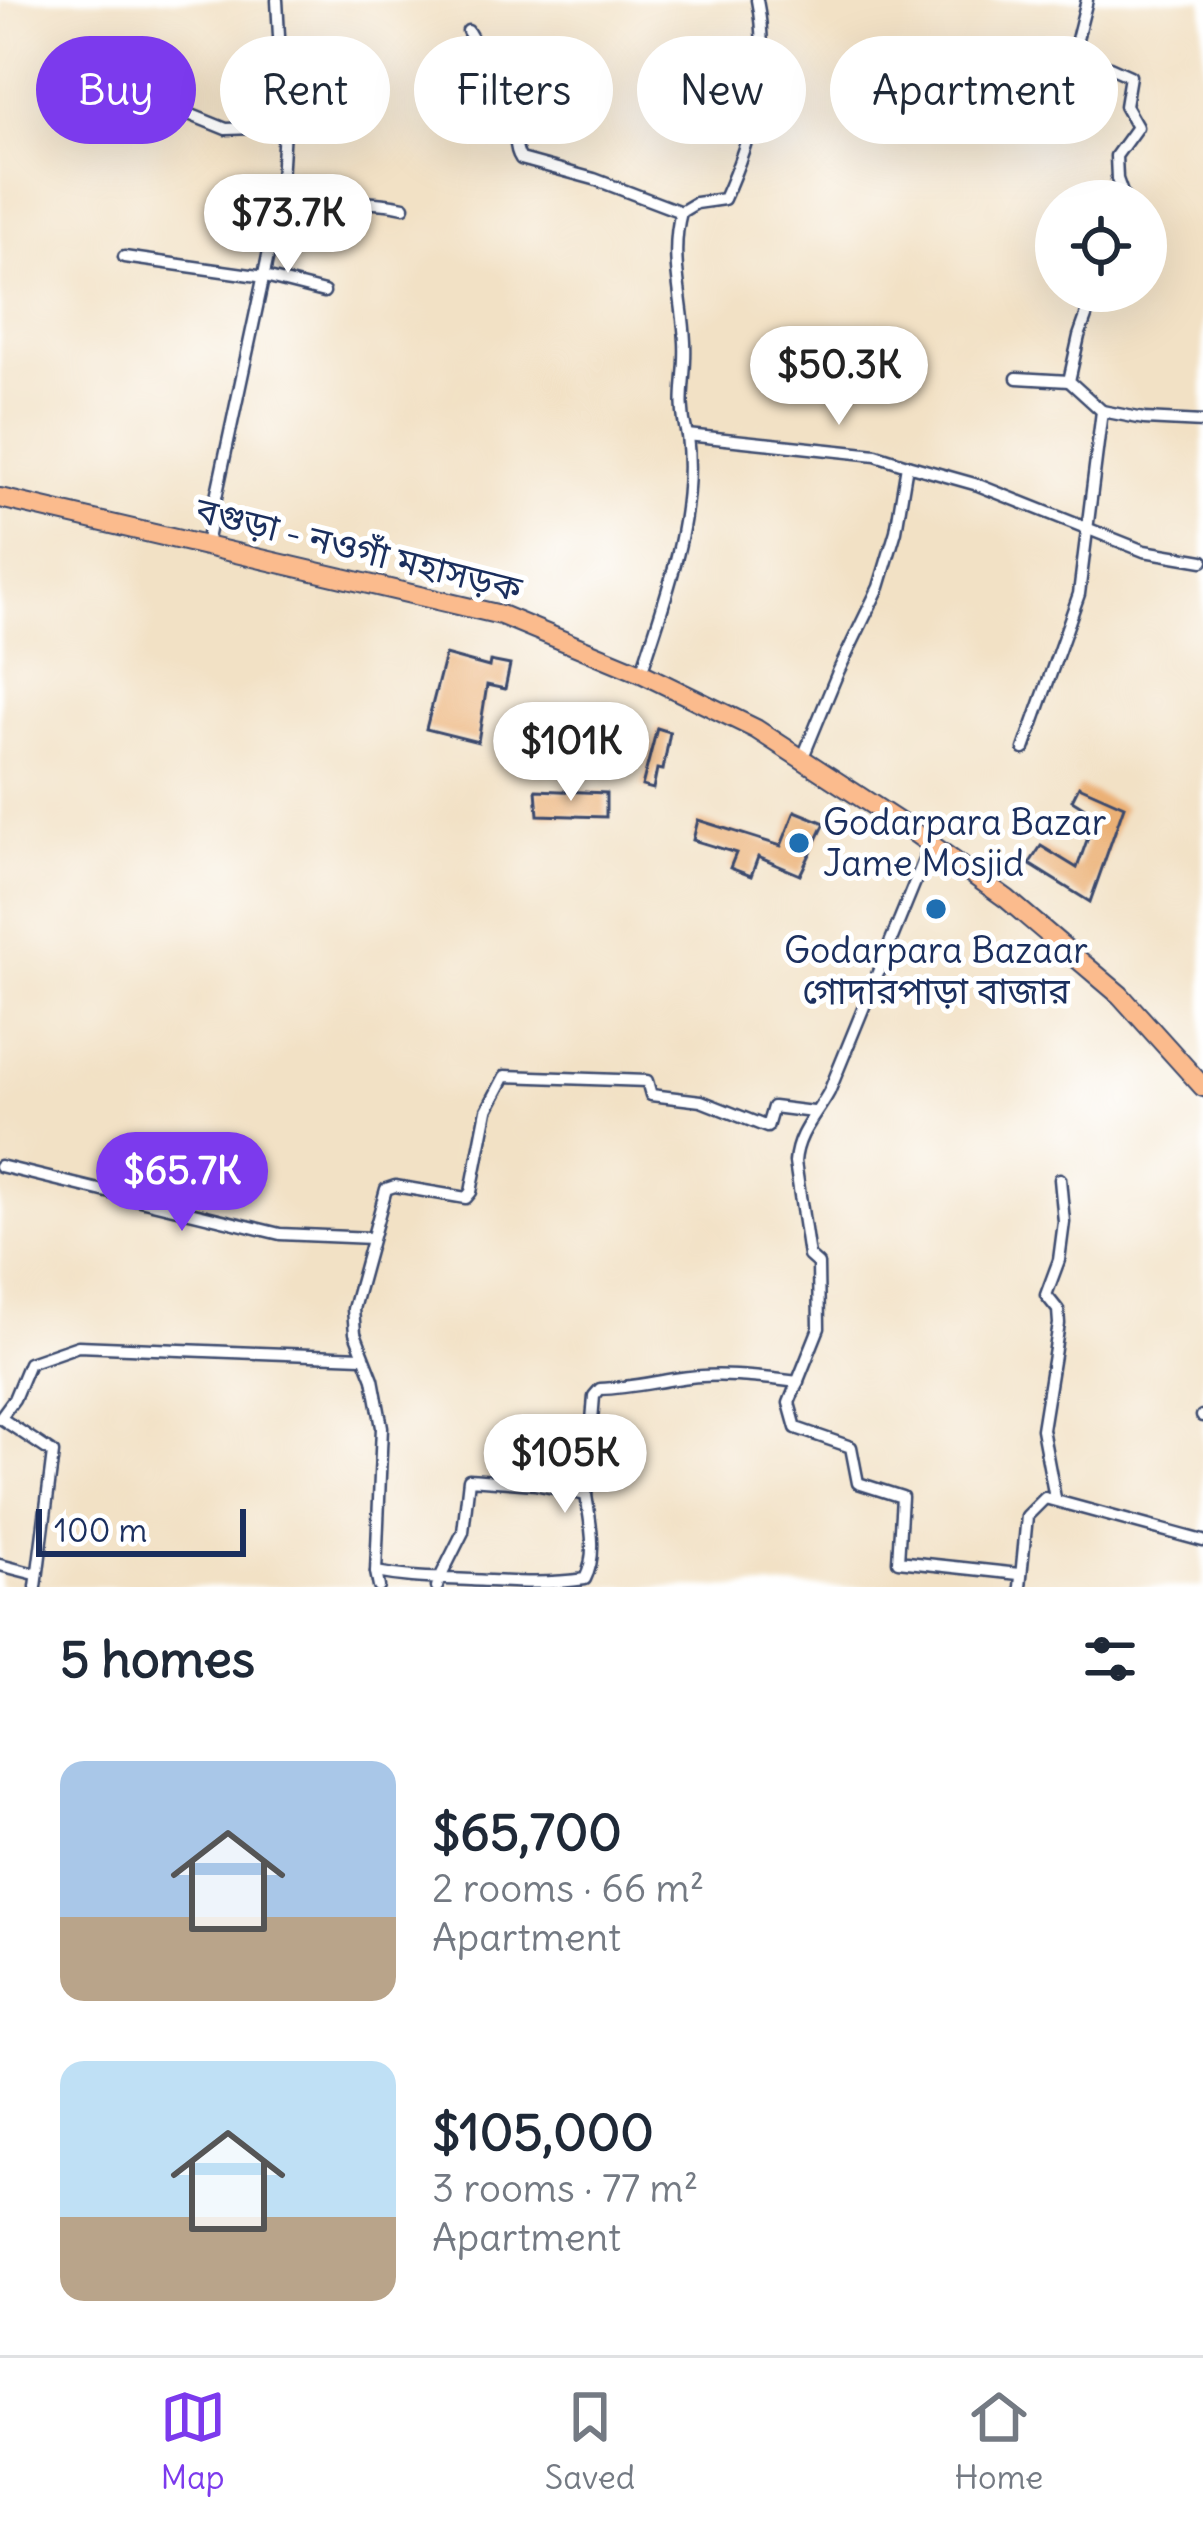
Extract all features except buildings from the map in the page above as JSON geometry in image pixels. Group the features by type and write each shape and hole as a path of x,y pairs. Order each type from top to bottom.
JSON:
{"main road":[{"name":"বগুড়া - নওগাঁ মহাসড়ক","path":"0,498 501,615 641,673 756,729 931,843 1007,899 1120,995 1203,1087"}],"street":[{"path":"277,0 279,36"},
{"path":"641,673 666,598 691,470 680,407 686,350 675,235 681,212 696,202 724,199 746,151 760,83 757,0"},
{"path":"1087,0 1074,51 1130,76 1126,106 1137,127 1116,156 1117,180"},
{"path":"469,31 480,52 511,63 518,72 514,142 521,159 594,178 681,212"},
{"path":"206,544 280,200 283,144"},
{"path":"280,200 310,204 361,200 404,207"},
{"path":"124,257 265,277 324,292"},
{"path":"1069,381 1088,312"},
{"path":"1017,378 1069,381 1102,410 1144,419 1203,422"},
{"path":"1024,749 1079,594 1102,410"},
{"path":"687,435 876,455 978,485 1144,551 1203,561"},
{"path":"803,757 880,587 907,465"},
{"path":"931,843 830,1092 813,1112 796,1148 809,1256 818,1264 820,1317 789,1403 796,1428 851,1447 858,1483 902,1497 898,1561 1020,1581 1027,1516 1045,1498 1203,1541"},
{"path":"379,1587 382,1427 353,1309 386,1189 395,1186 466,1198 487,1110 505,1076 647,1082 651,1095 701,1101 766,1127 773,1107 813,1112"},
{"path":"0,1166 280,1234 372,1238"},
{"path":"1055,1498 1042,1429 1059,1324 1058,1310 1046,1295 1059,1260 1064,1222 1060,1179"},
{"path":"0,1564 36,1580 53,1453 1,1418 29,1363 78,1346 362,1357"},
{"path":"376,1572 438,1583 592,1583 586,1495 595,1396 600,1389 740,1375 797,1382"},
{"path":"438,1583 463,1532 469,1479 536,1484 586,1495"}],"place":[{"name":"Godarpara Bazar Jame Mosjid","path":"799,843"},
{"name":"Godarpara Bazaar গোদারপাড়া বাজার","path":"936,909"}]}
